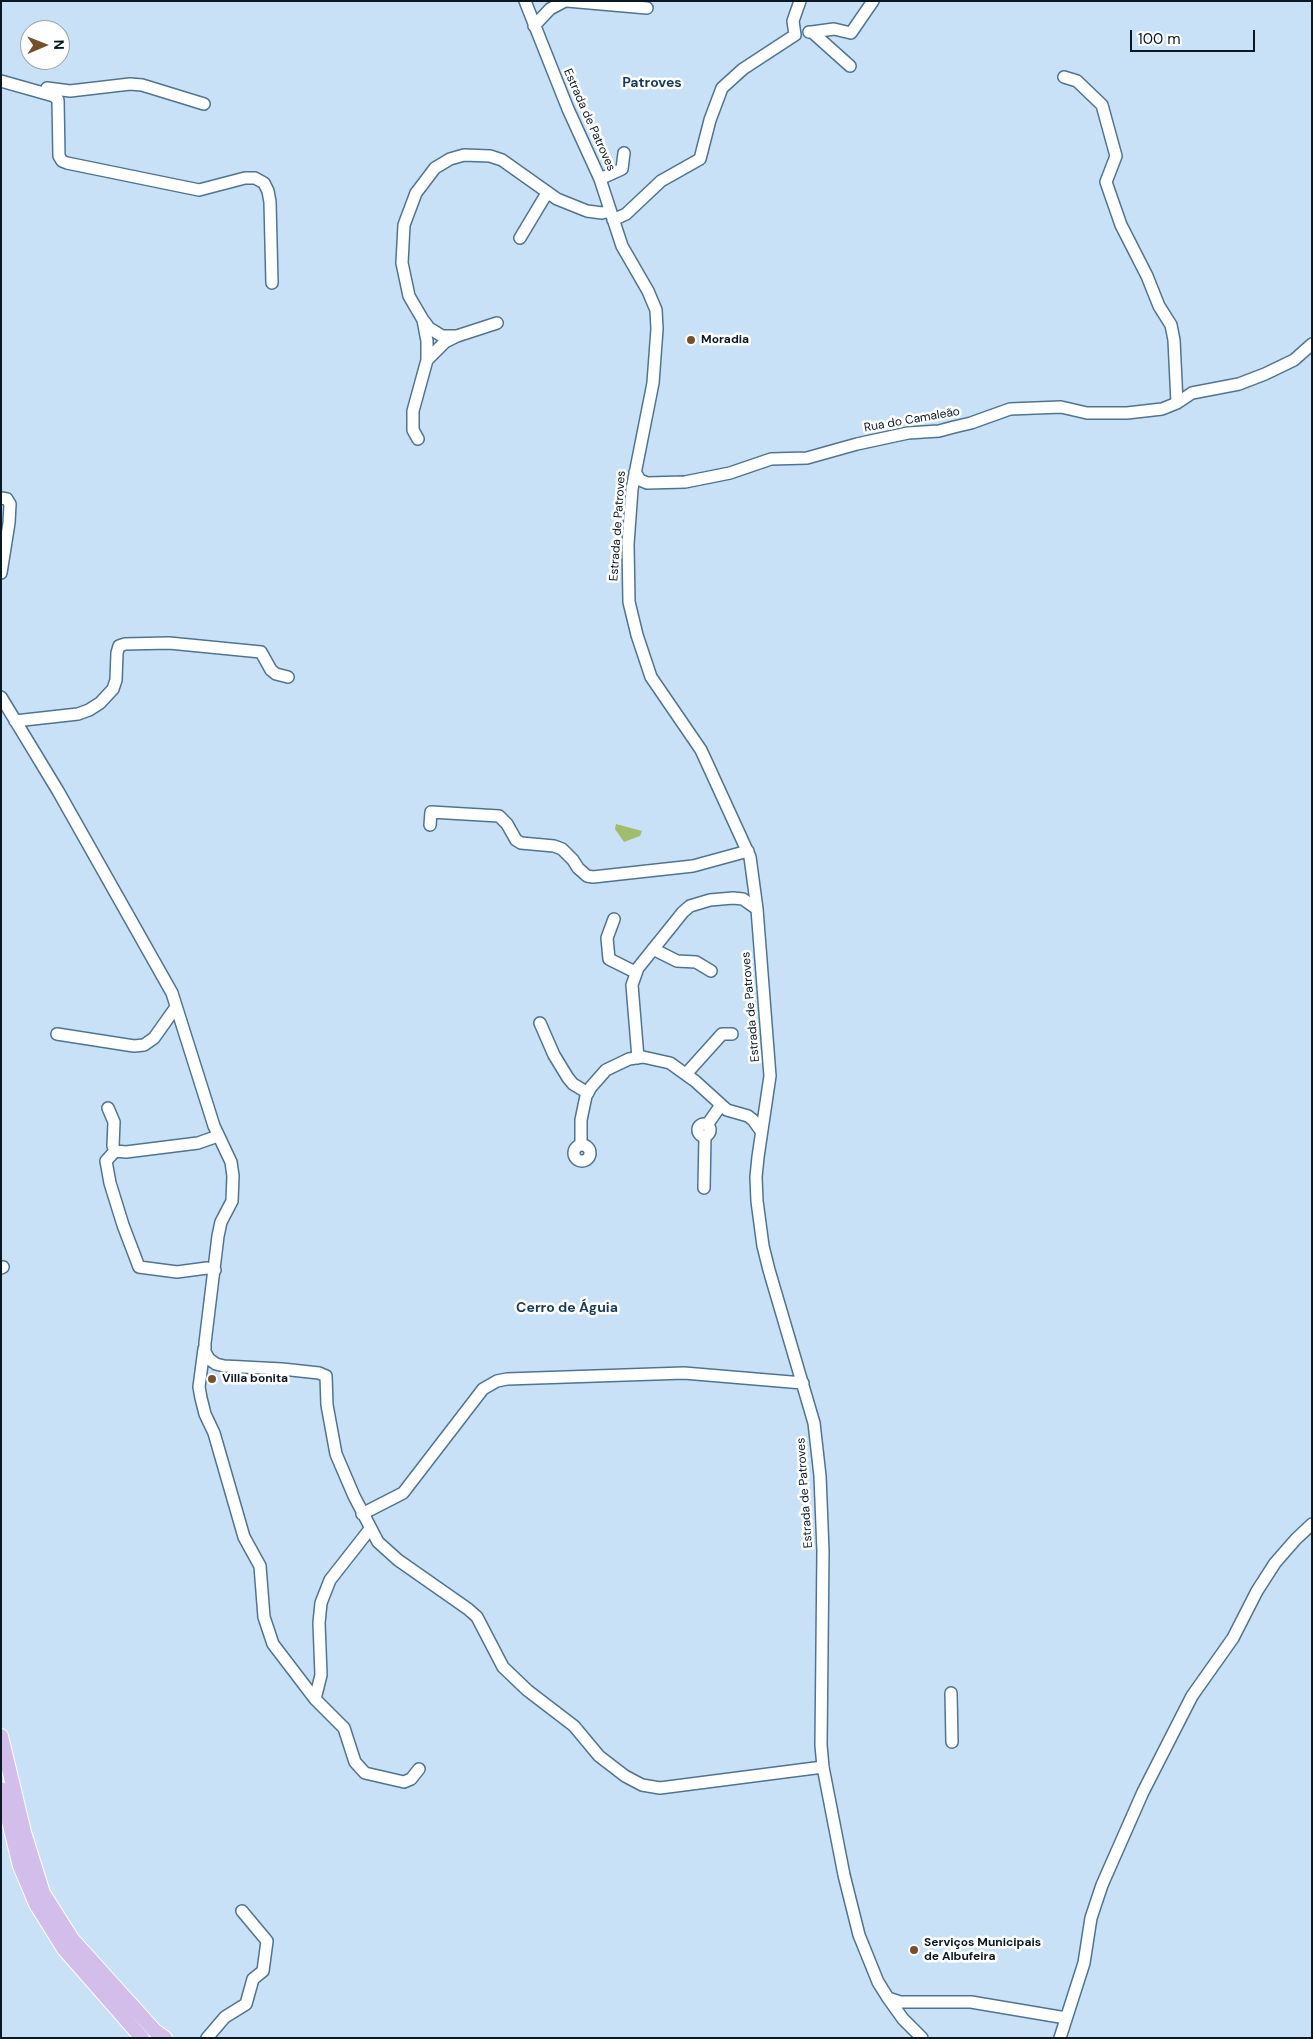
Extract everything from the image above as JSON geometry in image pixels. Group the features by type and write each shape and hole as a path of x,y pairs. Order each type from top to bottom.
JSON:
{"main road":[{"path":"1,1736 24,1832 44,1893 72,1939 155,2031 165,2038"},
{"path":"1,1789 20,1866 36,1904 64,1949 142,2038"}],"street":[{"name":"Estrada de Patroves","path":"524,1 568,109 600,179 627,257 648,290 656,310 657,329 653,383 632,489 628,584 632,618 643,656 652,677 701,750 748,851 757,909 770,1076 756,1177 763,1246 814,1423 820,1476 823,1551 822,1767 851,1910 870,1964 888,1998 903,2018 922,2038"},
{"path":"534,26 550,8 566,1 647,8"},
{"path":"795,35 793,21 800,1"},
{"path":"457,336 442,336 429,328 409,296 402,263 404,225 416,193 435,168 450,159 464,155 490,156 502,160 557,199 587,210 612,216 626,214 661,182 700,159 710,120 722,88 742,69 795,35 834,29 851,33 873,1"},
{"path":"812,32 850,66"},
{"path":"1,76 61,92 130,84 142,85 204,104"},
{"path":"1064,77 1077,81 1102,105 1116,156 1106,182 1124,232 1170,325 1174,340 1178,404"},
{"path":"1,81 54,96 58,100 59,156 62,161 67,163 199,190 246,178 255,178 264,183 268,190 270,202 272,283"},
{"path":"600,179 622,169 624,153"},
{"path":"520,238 546,193"},
{"path":"418,439 413,430 413,411 427,360 427,341 423,320"},
{"path":"427,360 445,342 457,336 497,323"},
{"name":"Rua do Camaleão","path":"647,483 666,484 698,480 730,473 771,459 793,460 807,458 908,432 939,431 971,424 1010,409 1061,407 1087,413 1107,413 1162,409 1178,404 1184,397 1192,394 1239,384 1265,374 1294,360 1312,344"},
{"path":"635,472 640,480 647,483"},
{"path":"632,489 647,483"},
{"path":"1,498 7,499 10,504 1,573"},
{"path":"14,721 78,714 90,710 100,703 113,689 116,680 117,653 119,646 125,644 169,643 261,652 271,670 276,674 288,677"},
{"path":"1,697 58,791 172,993 218,1136 231,1162 232,1201 221,1222 218,1236 199,1387 205,1414 214,1433 244,1537 260,1566 267,1629 273,1644 315,1699 344,1728 355,1762 364,1773 404,1782 411,1779 419,1769"},
{"path":"430,825 431,812 499,816 507,824 516,840 521,843 554,846 562,849 583,873 593,877 693,866 748,851"},
{"path":"733,898 743,894 753,881"},
{"path":"638,1058 632,985 635,972 653,949 690,906 710,900 733,898 743,899 757,909"},
{"path":"614,919 607,938 610,959 635,972"},
{"path":"653,949 678,961 696,962 711,971"},
{"path":"57,1034 134,1046 144,1045 154,1038 176,1007"},
{"path":"686,1074 727,1034 719,1022"},
{"path":"540,1024 568,1078 573,1084 588,1093"},
{"path":"581,1145 581,1120 588,1093 597,1079 606,1070 623,1062 638,1058 650,1058 670,1063 686,1074 727,1110 748,1116 761,1131"},
{"path":"704,1188 706,1130 721,1105"},
{"path":"748,1116 766,1105"},
{"path":"108,1108 114,1122 113,1146 115,1151"},
{"path":"115,1151 126,1152 198,1143 218,1136"},
{"path":"115,1151 106,1161 110,1183 139,1267 177,1272 207,1268 215,1270"},
{"path":"205,1345 205,1352 209,1359 216,1364 224,1366"},
{"path":"201,1364 291,1370 319,1373 326,1376 327,1405 336,1454 370,1529 386,1550 460,1601 477,1617 503,1667 527,1690 574,1726 599,1756 625,1776 642,1785 660,1788 822,1767"},
{"path":"362,1514 403,1493 483,1389 497,1381 507,1379 684,1373 803,1383"},
{"path":"1060,2038 1084,1963 1091,1918 1102,1885 1143,1792 1192,1696 1233,1638 1257,1591 1275,1563 1312,1524"},
{"path":"315,1699 321,1675 319,1623 321,1603 330,1580 370,1529"},
{"path":"951,1693 952,1742"},
{"path":"208,2037 225,2017 246,2004 253,1979 263,1971 267,1942 242,1911"},
{"path":"888,1998 900,2002 971,2002 1066,2018"},
{"path":"903,2018 904,2006 909,2002"}],"shaded area":[{"path":"616,824 642,831 640,836 624,842 615,829"}],"place":[{"name":"Moradia","path":"691,340"},
{"name":"Villa bonita","path":"212,1379"},
{"name":"Serviços Municipais de Albufeira","path":"914,1950"}],"district":[{"name":"Patroves","path":"652,83"},
{"name":"Cerro de Águia","path":"567,1308"}]}
